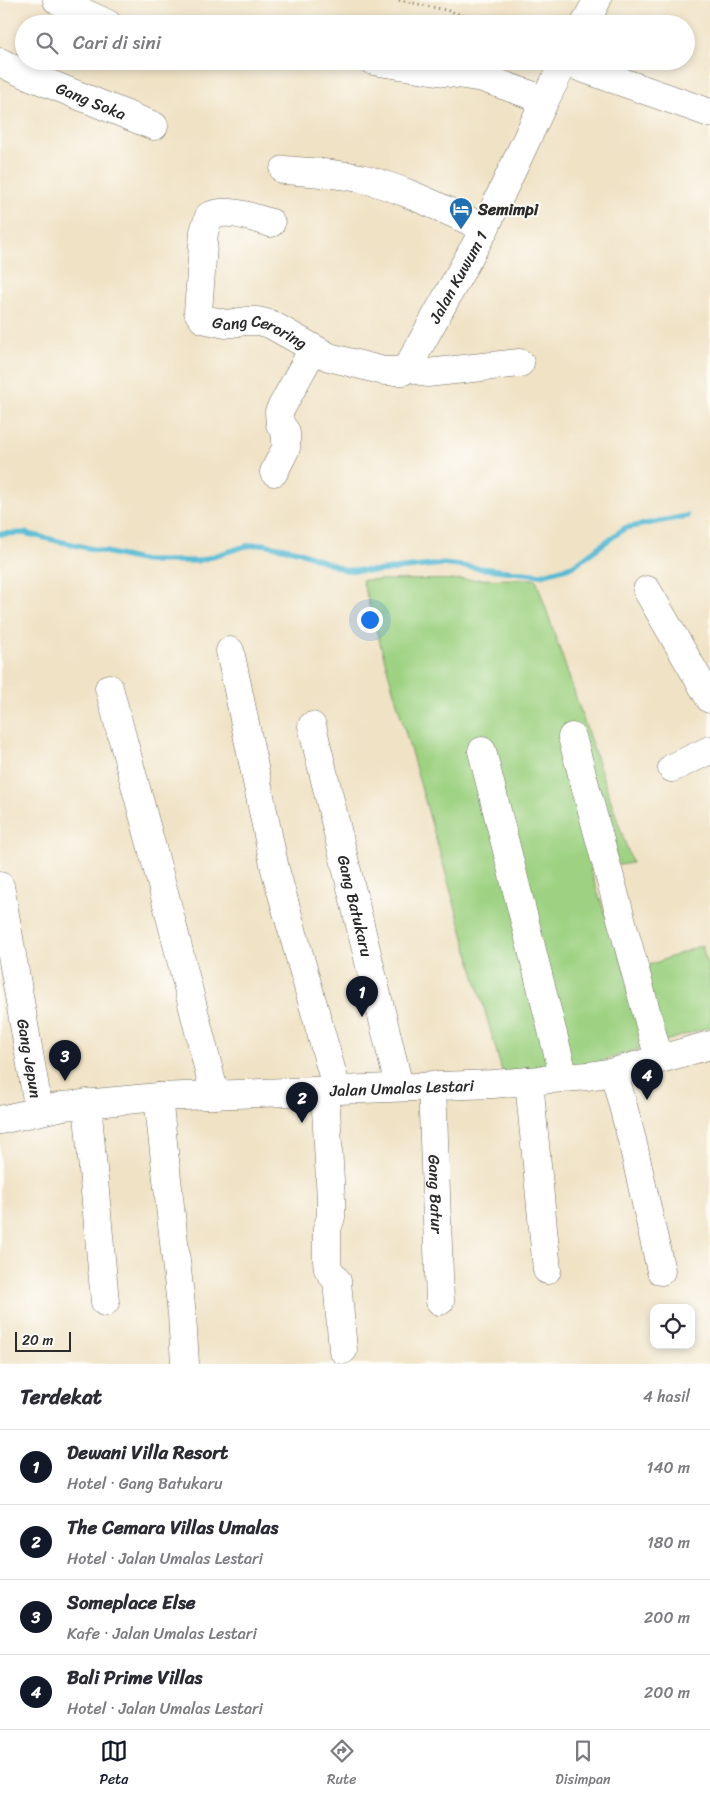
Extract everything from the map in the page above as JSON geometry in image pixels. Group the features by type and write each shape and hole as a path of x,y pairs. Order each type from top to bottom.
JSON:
{"street":[{"path":"57,0 89,15"},
{"name":"Gang Soka","path":"0,62 15,70"},
{"name":"Gang Soka","path":"16,70 154,126"},
{"path":"431,70 483,78 545,100"},
{"name":"Jalan Kuwum 1","path":"401,368 485,228 561,70"},
{"path":"588,70 710,113"},
{"path":"284,170 332,173 360,178 393,188 485,228"},
{"name":"Gang Ceroring","path":"271,222 226,212 209,216 204,232 198,312 203,319 226,324 252,321 270,324 329,357 418,370 427,373 520,363"},
{"path":"274,472 286,448 286,432 280,424 279,412 314,349"},
{"path":"646,590 710,699"},
{"path":"230,651 275,869 331,1090 331,1217 327,1229 327,1260 328,1269 338,1281 343,1350"},
{"path":"109,688 215,1095"},
{"name":"Gang Batukaru","path":"312,726 399,1086"},
{"path":"572,737 658,1059"},
{"path":"672,768 710,750"},
{"path":"482,751 564,1078"},
{"name":"Gang Jepun","path":"0,886 38,1111"},
{"name":"Jalan Umalas Lestari","path":"0,1120 38,1111 87,1103 158,1096 331,1090 564,1078 614,1072 710,1045"},
{"path":"614,1072 632,1140 661,1270"},
{"path":"529,1081 547,1270"},
{"name":"Gang Batur","path":"432,1085 440,1302"},
{"path":"158,1096 185,1364"},
{"path":"87,1103 105,1302"}],"path":[{"path":"399,0 462,15"}],"green space":[{"path":"536,579 632,863 590,870 626,974 702,945 710,978 710,1027 563,1073 504,1078 362,580"}],"waterway":[{"path":"0,534 24,533 144,561 198,561 246,546 263,544 298,551 345,570 377,571 442,564 541,575 573,566 625,528 687,516"}],"place":[{"name":"Semimpi","path":"461,230"},
{"name":"Dewani Villa Resort","path":"362,1017"},
{"name":"Someplace Else","path":"65,1081"},
{"name":"Bali Prime Villas","path":"647,1100"},
{"name":"The Cemara Villas Umalas","path":"302,1123"}]}
